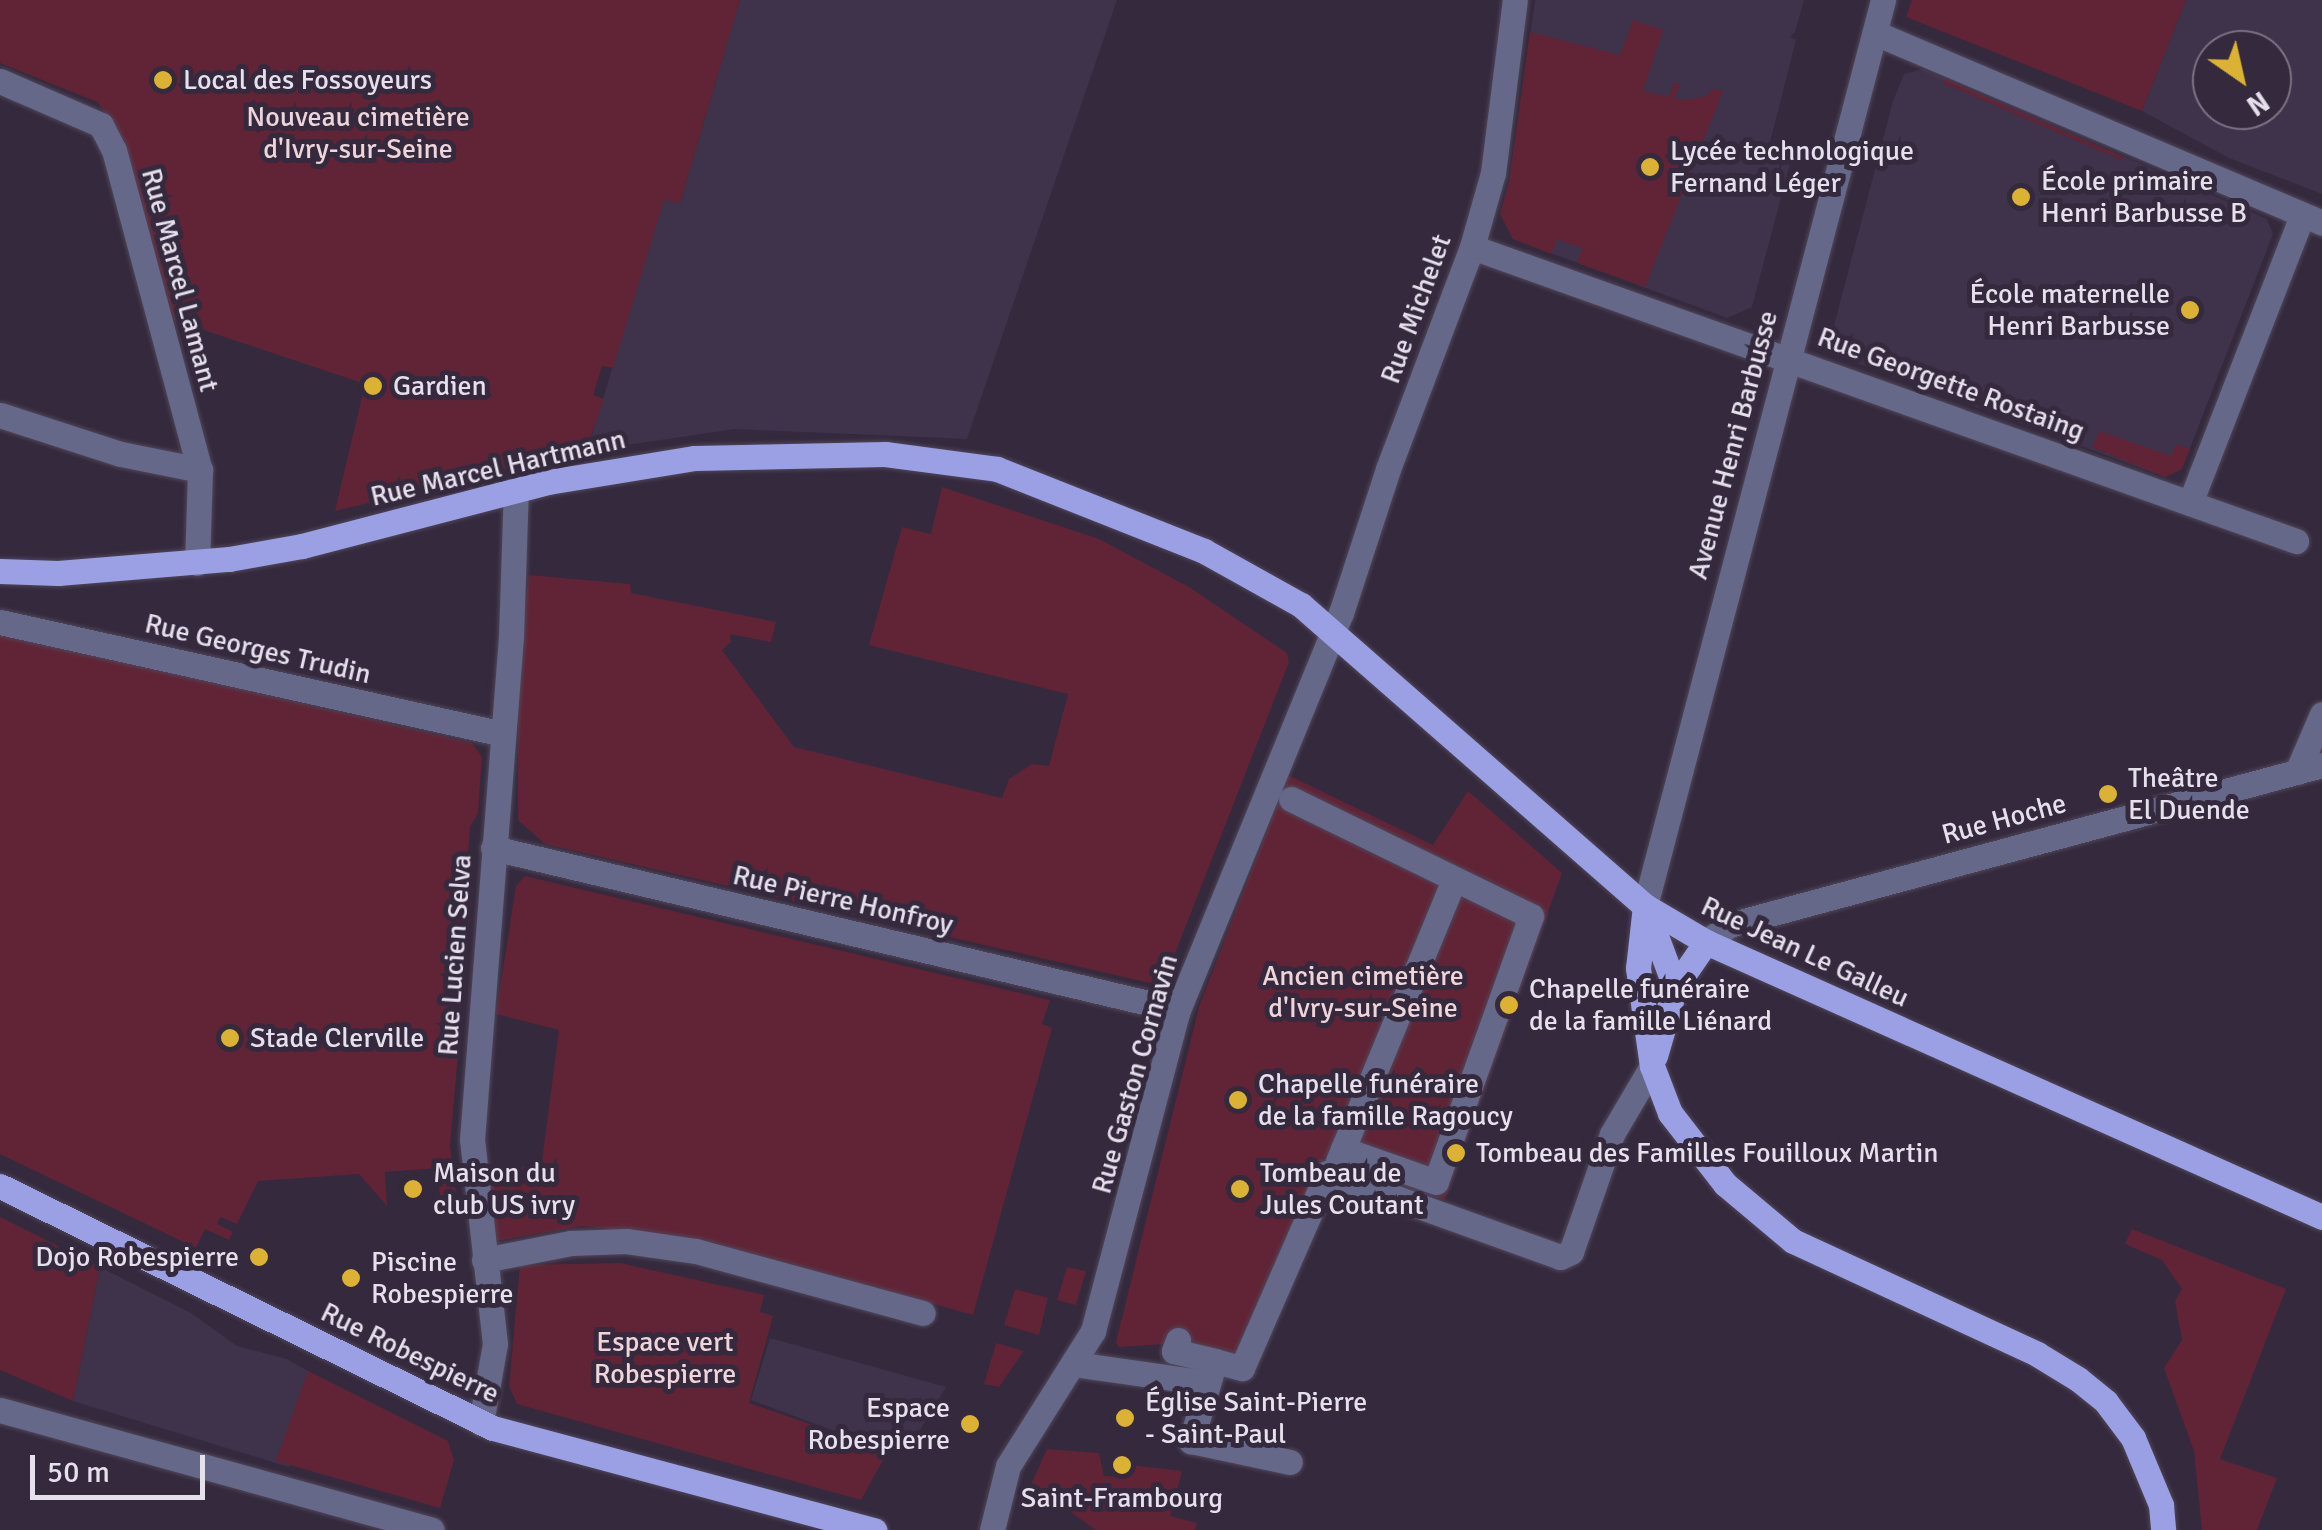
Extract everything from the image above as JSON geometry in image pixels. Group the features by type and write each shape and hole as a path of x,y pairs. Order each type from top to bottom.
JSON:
{"main road":[{"name":"Rue Marcel Hartmann","path":"0,571 58,572 197,562 302,546 516,490 695,458 885,454 960,462 1041,483 1204,550 1302,605 1334,630"},
{"name":"Rue Jean Le Galleu","path":"1334,630 1644,906 1706,942 2322,1217"},
{"path":"1644,906 1674,987"},
{"path":"1644,906 1638,968 1652,1066 1670,1113 1725,1184 1794,1241 2037,1354 2106,1402 2133,1438 2149,1471 2161,1505 2163,1530"},
{"path":"1652,1066 1674,987 1706,942"},
{"name":"Rue Robespierre","path":"0,1186 481,1422 874,1530"}],"street":[{"name":"Rue Michelet","path":"1334,630 1388,468 1472,247 1493,173 1515,0"},
{"name":"Avenue Henri Barbusse","path":"1644,906 1786,356 1884,0"},
{"path":"1875,33 2312,219 2190,503"},
{"name":"Rue Marcel Lamant","path":"0,81 101,125 114,150 200,470 197,562"},
{"name":"Rue Georgette Rostaing","path":"1472,247 2296,541"},
{"path":"0,415 121,454 200,470"},
{"name":"Rue Lucien Selva","path":"481,1422 495,1344 472,1140 503,734 516,490"},
{"name":"Rue Georges Trudin","path":"0,622 503,734"},
{"name":"Rue Gaston Cornavin","path":"992,1530 1008,1466 1093,1331 1178,1010 1334,630"},
{"path":"2296,772 2322,714"},
{"name":"Rue Hoche","path":"1706,942 1729,925 2322,765"},
{"path":"1291,800 1530,916 1436,1182 1342,1149"},
{"name":"Rue Pierre Honfroy","path":"493,848 1178,1010"},
{"path":"1332,1175 1454,879"},
{"path":"1074,1364 1211,1372 1242,1368 1327,1173 1560,1257 1571,1252 1612,1134 1652,1066"},
{"path":"484,1260 570,1243 626,1241 696,1251 923,1313"},
{"path":"1178,1340 1174,1352 1211,1372"},
{"path":"1211,1372 1191,1441 1290,1462"},
{"path":"0,1410 432,1530"}],"shaded area":[{"path":"740,0 1117,0 967,439 734,429 587,451 664,199 680,203"},
{"name":"Lycée technologique Fernand Léger","path":"1535,0 1804,0 1790,37 1796,40 1770,142 1793,152 1752,307 1727,318 1513,239 1500,214 1509,182"},
{"path":"2186,0 2322,0 2322,194 2229,158 2142,111"},
{"path":"1923,69 2267,219 2273,234 2182,469 2165,477 1827,352 1893,101 1904,74"},
{"path":"100,1267 191,1313 237,1346 287,1359 320,1378 289,1467 73,1401"},
{"path":"770,1338 946,1387 909,1448 895,1441 888,1451 751,1400"}],"green space":[{"name":"Nouveau cimetière d'Ivry-sur-Seine","path":"0,0 740,0 680,203 664,200 613,368 602,366 593,395 604,399 586,451 335,511 365,384 174,320 118,128 97,102 0,63"},
{"path":"1912,0 2186,0 2142,111 1906,17"},
{"path":"1633,20 1663,30 1643,91 1668,97 1674,83 1680,84 1674,98 1685,100 1706,96 1713,89 1723,91 1645,287 1577,263 1582,248 1557,239 1551,254 1513,239 1500,214 1509,182 1530,32 1620,55"},
{"path":"1945,79 2123,157 2121,160 1943,83"},
{"path":"1865,361 2014,415 2012,418 1863,365"},
{"path":"2100,431 2171,456 2176,445 2190,449 2182,469 2165,477 2092,447"},
{"path":"942,487 1099,539 1189,587 1287,653 1289,662 1167,974 1154,984 545,844 518,820 518,670 529,575 630,584 631,593 776,622 771,642 730,634 731,642 722,650 794,747 1002,798 1009,779 1032,764 1049,766 1068,694 869,645 902,527 931,534"},
{"name":"Stade Clerville","path":"0,633 472,743 482,757 478,813 470,827 467,866 474,873 450,1145 459,1218 438,1218 442,1216 437,1168 385,1172 387,1206 359,1174 258,1181 237,1224 220,1217 217,1224 233,1232 229,1240 205,1229 196,1248 0,1154"},
{"name":"Ancien cimetière d'Ivry-sur-Seine","path":"1288,775 1433,845 1468,791 1562,873 1445,1200 1324,1157 1235,1358 1164,1344 1119,1347 1116,1342 1199,1007"},
{"path":"525,876 1050,1000 1042,1024 1052,1028 973,1315 700,1239 582,1226 497,1241 486,1165 510,1171 542,1161 559,1030 496,1014 516,886"},
{"path":"0,1217 100,1267 73,1401 0,1370"},
{"path":"2132,1229 2286,1289 2220,1459 2277,1478 2257,1530 2202,1530 2194,1451 2164,1368 2182,1340 2175,1301 2182,1289 2162,1260 2125,1244"},
{"name":"Espace vert Robespierre","path":"620,1263 764,1295 760,1312 773,1316 749,1403 888,1451 861,1500 517,1404 509,1386 520,1265"},
{"path":"1067,1267 1086,1271 1076,1305 1057,1300"},
{"path":"1015,1289 1048,1298 1039,1335 1004,1325"},
{"path":"996,1343 1024,1351 999,1387 984,1384"},
{"path":"308,1371 448,1441 454,1460 440,1508 276,1461"},
{"path":"1047,1449 1099,1453 1104,1476 1125,1477 1131,1465 1182,1471 1170,1516 1197,1523 1195,1530 1096,1530 1031,1484"}],"place":[{"name":"Local des Fossoyeurs","path":"163,80"},
{"name":"Lycée technologique Fernand Léger","path":"1650,167"},
{"name":"École primaire Henri Barbusse B","path":"2021,197"},
{"name":"École maternelle Henri Barbusse","path":"2190,310"},
{"name":"Gardien","path":"373,386"},
{"name":"Theâtre El Duende","path":"2108,794"},
{"name":"Chapelle funéraire de la famille Liénard","path":"1509,1005"},
{"name":"Stade Clerville","path":"230,1038"},
{"name":"Chapelle funéraire de la famille Ragoucy","path":"1238,1100"},
{"name":"Tombeau des Familles Fouilloux Martin","path":"1456,1153"},
{"name":"Maison du club US ivry","path":"413,1189"},
{"name":"Tombeau de Jules Coutant","path":"1240,1189"},
{"name":"Dojo Robespierre","path":"259,1257"},
{"name":"Piscine Robespierre","path":"351,1278"},
{"name":"Église Saint-Pierre - Saint-Paul","path":"1125,1418"},
{"name":"Espace Robespierre","path":"970,1424"},
{"name":"Saint-Frambourg","path":"1122,1465"}]}
